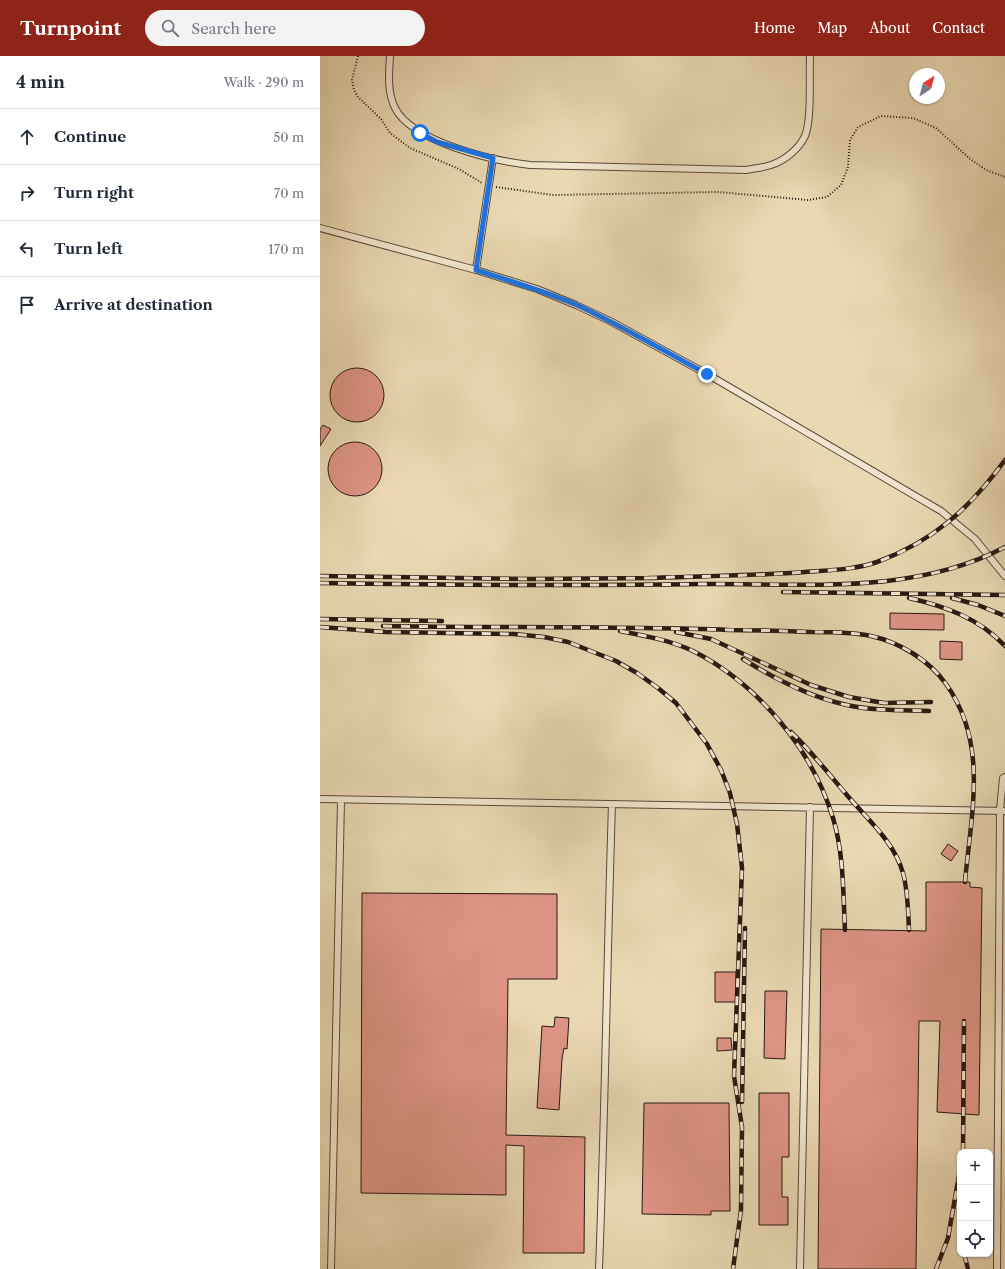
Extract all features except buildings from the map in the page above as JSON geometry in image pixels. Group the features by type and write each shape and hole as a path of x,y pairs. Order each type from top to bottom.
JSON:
{"lane":[{"path":"390,56 390,93 395,107 403,120 420,133 437,142 493,158 530,165 746,170 771,165 784,159 800,144 806,134 810,56"},
{"path":"476,270 493,158"},
{"path":"320,228 476,270 537,289 610,321 707,374 941,511 975,539 1005,576"},
{"path":"997,1269 1003,778 1005,777"},
{"path":"320,800 1003,810"},
{"path":"331,1269 341,800"},
{"path":"599,1269 604,1146 605,1034 612,804"},
{"path":"800,1269 810,807"}],"railway":[{"path":"648,578 805,572 868,565 897,554 916,544 949,521 978,493 1005,460"},
{"path":"320,583 463,585 856,584 895,580 933,573 970,563 1005,547"},
{"path":"320,576 531,579 652,578"},
{"path":"783,592 1005,595"},
{"path":"909,598 960,614 984,628 1005,646"},
{"path":"952,598 978,605 1005,616"},
{"path":"320,619 442,621"},
{"path":"383,626 643,628 834,632 871,636 903,647 931,667 946,684 959,707 968,731 974,780 973,805 965,882"},
{"path":"320,627 385,632 514,634 544,637 568,642 616,661 637,673 658,688 676,703 707,744 721,770 730,793 737,824 742,868 734,1076 742,1127 741,1210 733,1269"},
{"path":"620,631 657,639 693,651 717,665 739,681 780,721 797,744 811,767 824,792 833,818 837,832 841,860 845,930"},
{"path":"676,632 711,639 811,685 849,697 884,703 931,702"},
{"path":"743,659 768,674 793,686 833,702 888,710 929,711"},
{"path":"791,732 879,830 899,861 905,880 908,901 909,930"},
{"path":"742,1102 745,928"},
{"path":"963,1149 964,1021"},
{"path":"936,1269 948,1238 957,1185"},
{"path":"965,1257 968,1269"}],"route":[{"path":"420,133 437,142 493,158 476,270 537,289 576,305 610,321 707,374"}]}
